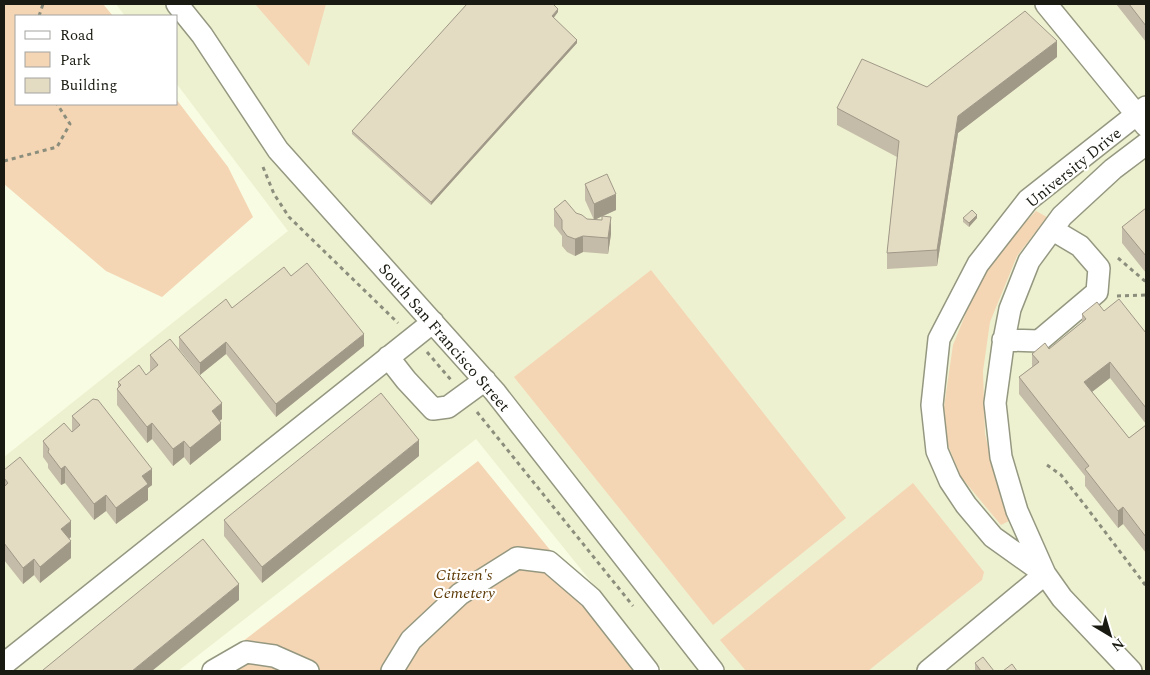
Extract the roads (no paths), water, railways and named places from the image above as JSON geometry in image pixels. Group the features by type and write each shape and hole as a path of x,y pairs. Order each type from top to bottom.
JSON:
{"street":[{"name":"South San Francisco Street","path":"177,4 202,35 278,150 485,380 713,671"},
{"path":"1046,4 1143,116"},
{"name":"University Drive","path":"1045,574 993,537 966,505 950,481 937,451 932,405 939,340 978,264 1028,200 1143,116"},
{"name":"University Drive","path":"1045,574 1017,511 1001,457 995,403 1010,309 1029,261 1062,216 1113,169 1146,144"},
{"path":"1004,340 1039,341 1097,292 1099,268 1080,246 1053,230"},
{"path":"4,664 433,322"},
{"path":"388,357 433,409 448,407 485,380"},
{"path":"392,671 411,640 460,594 517,558 549,562 591,598 648,671"},
{"path":"928,671 1045,574 1062,598 1131,671"},
{"path":"213,671 246,652 274,656 308,671"}],"park label":[{"name":"Citizen's Cemetery","path":"464,583"}]}
